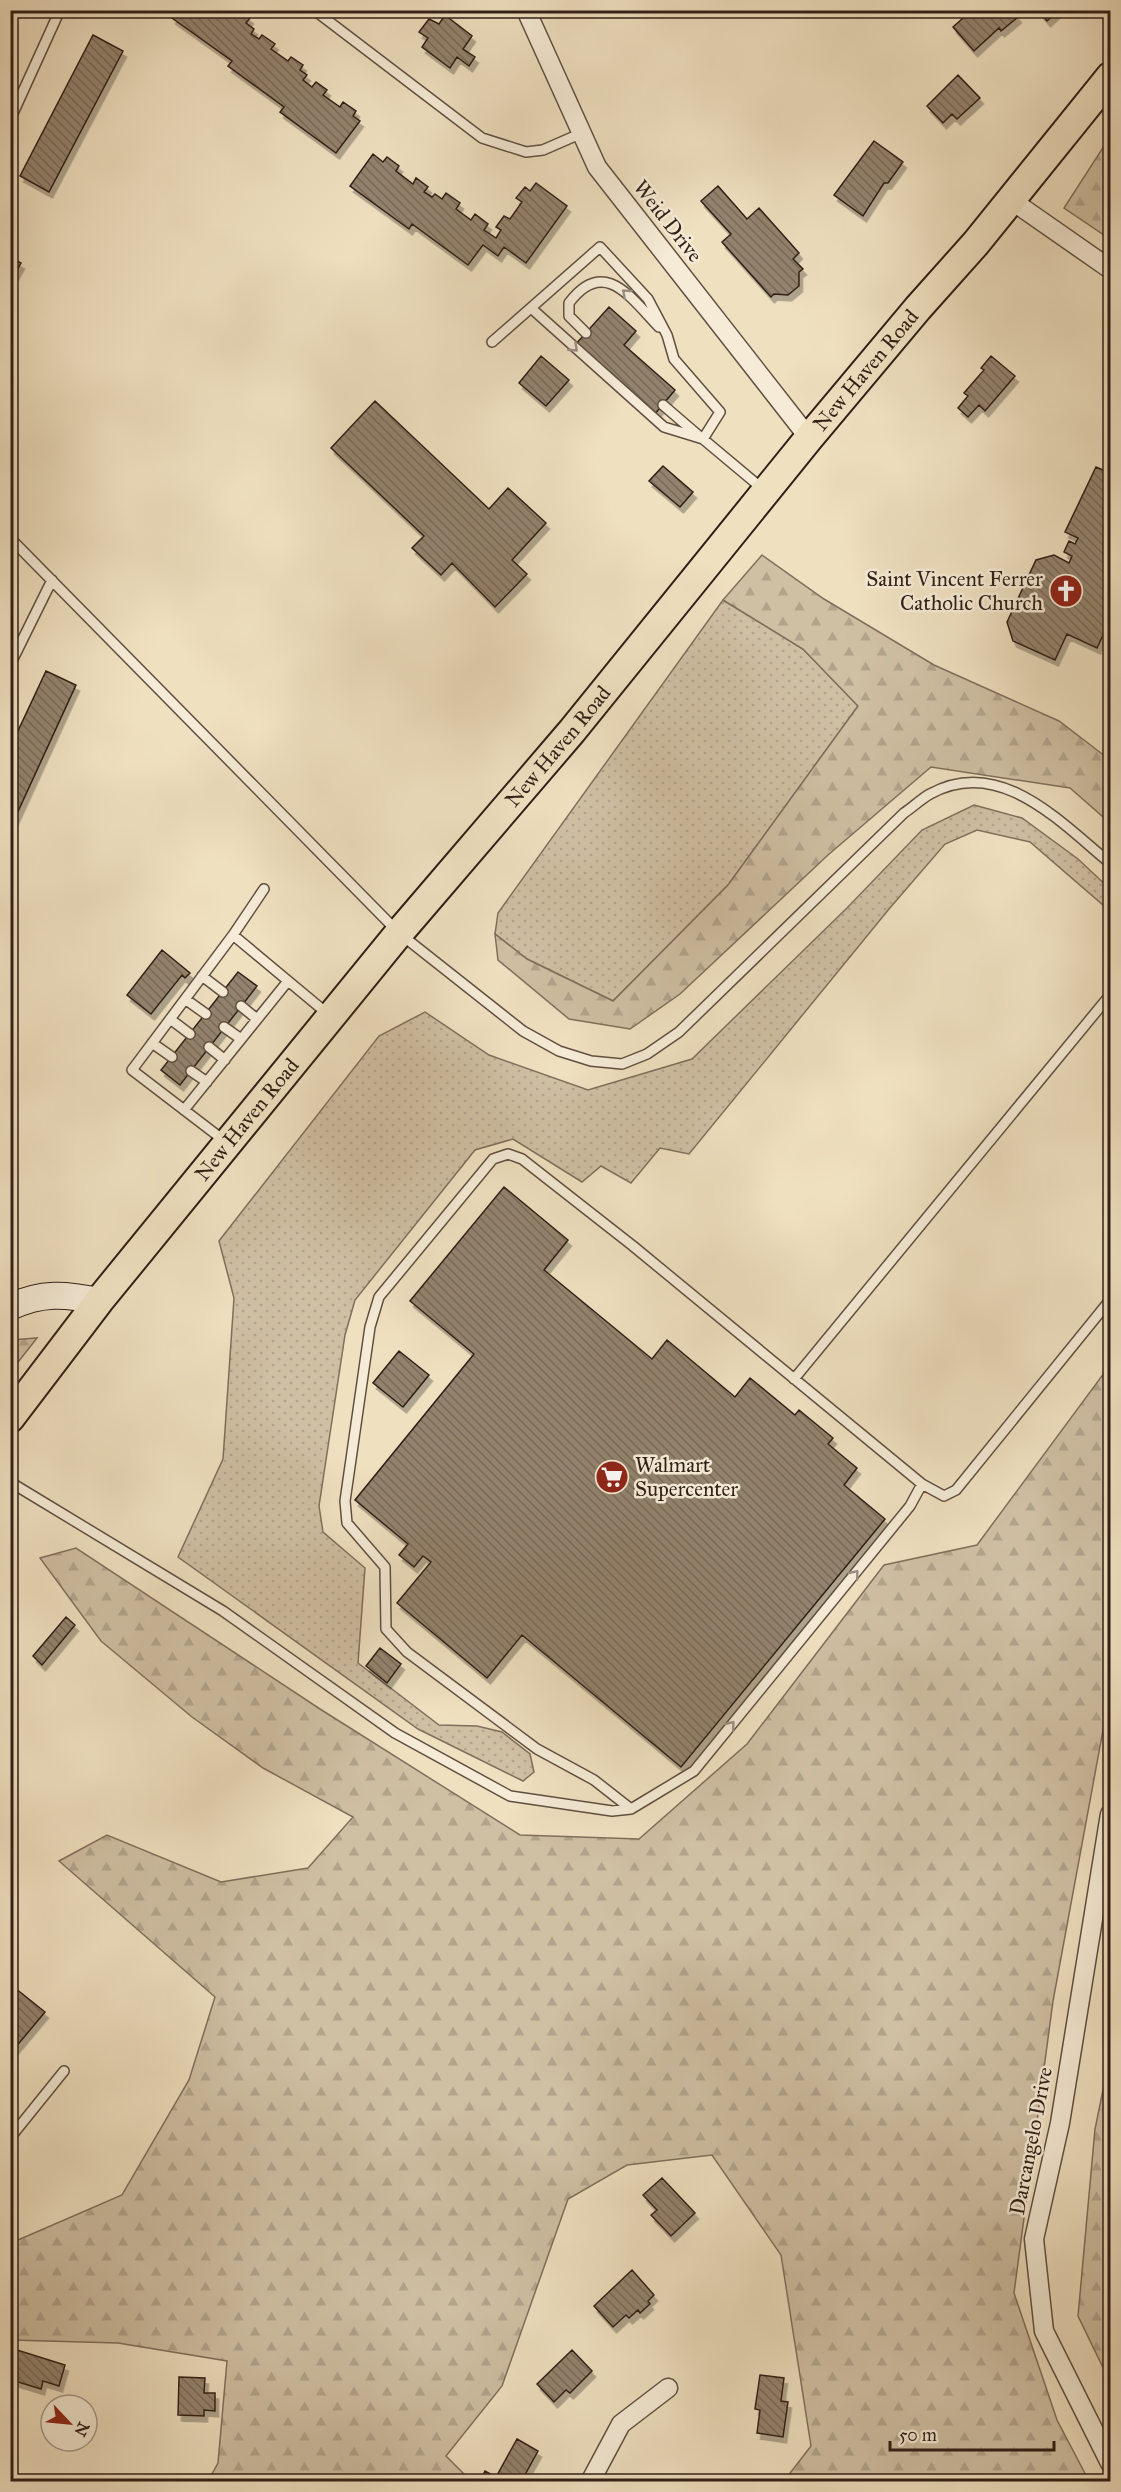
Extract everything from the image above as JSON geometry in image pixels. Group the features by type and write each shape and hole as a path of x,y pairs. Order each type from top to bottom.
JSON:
{"main road":[{"name":"New Haven Road","path":"10,1418 99,1301 399,933 572,731 808,438 1011,200 1110,77"}],"street":[{"name":"Weid Drive","path":"526,10 597,167 808,438"},
{"path":"1011,200 1110,269"},
{"path":"10,1307 28,1299 65,1294 99,1301"},
{"name":"Darcangelo Drive","path":"1110,1814 1060,2123 1034,2239 1044,2331 1110,2463"},
{"path":"590,2481 621,2424 668,2388"}],"lane":[{"path":"10,120 60,10"},
{"path":"314,10 482,138 526,152 543,150 582,133"},
{"path":"492,342 600,247 648,299 667,335 674,359 720,412 704,439"},
{"path":"586,333 569,316 569,303 587,284 601,280 622,289 667,335"},
{"path":"531,308 664,428 704,439"},
{"path":"663,405 766,491"},
{"path":"10,538 399,933 524,1031 559,1051 591,1061 622,1064 647,1054 679,1032 904,813 931,793 956,785 975,783 1008,788 1036,803 1110,863"},
{"path":"10,665 52,580"},
{"path":"228,1144 132,1070 264,889"},
{"path":"232,935 331,1017"},
{"path":"202,976 223,992"},
{"path":"184,1110 288,981"},
{"path":"794,1379 1110,994"},
{"path":"185,999 206,1014"},
{"path":"241,1006 257,1018"},
{"path":"170,1019 190,1034"},
{"path":"224,1027 241,1039"},
{"path":"152,1043 172,1057"},
{"path":"209,1047 225,1060"},
{"path":"191,1071 207,1082"},
{"path":"631,1809 594,1780 537,1749 407,1652 386,1629 385,1567 347,1523 345,1501 370,1328 379,1298 494,1160 508,1154 531,1166 922,1484 944,1496 956,1490 1110,1300"},
{"path":"10,1482 223,1611 395,1733 510,1796 612,1811 631,1809 694,1771 910,1506 922,1484"},
{"path":"10,2138 64,2071"}],"green space":[{"path":"1104,146 1110,147 1110,239 1064,208"},
{"path":"762,555 824,599 934,665 1059,721 1110,760 1110,823 1070,788 931,767 828,855 680,994 630,1029 569,1019 498,960 495,934 527,959 613,1001 728,885 858,706 803,649 723,600"},
{"path":"723,600 803,649 858,706 728,885 613,1001 527,959 495,934 498,913"},
{"path":"974,805 1022,818 1078,859 1110,889 1110,911 1030,842 977,830 945,844 689,1154 660,1148 631,1183 601,1166 582,1182 513,1139 475,1150 355,1300 345,1335 319,1506 323,1532 365,1568 358,1663 439,1725 477,1726 502,1732 530,1754 534,1772 523,1781 418,1729 178,1557 223,1459 234,1298 219,1241 379,1036 425,1012 489,1055 588,1090 692,1059 847,908 922,830"},
{"path":"37,1338 11,1371 11,1340"},
{"path":"1110,1365 1110,1708 1106,1714 1053,2001 1014,2293 1057,2420 1089,2481 784,2481 811,2446 781,2255 712,2155 627,2165 568,2199 502,2386 446,2456 471,2481 208,2481 218,2463 227,2361 118,2343 11,2340 11,2243 122,2195 189,2080 215,1997 59,1861 107,1835 221,1882 308,1868 353,1817 263,1768 192,1717 101,1641 40,1558 76,1548 320,1709 520,1835 639,1839 747,1744 884,1565 977,1545"},
{"path":"1110,2056 1110,2382 1078,2316 1095,2129"}],"building":[{"path":"177,10 229,10 235,15 239,10 250,18 246,23 254,29 251,34 259,39 262,35 275,44 271,49 288,61 291,57 303,65 300,70 307,75 303,80 312,87 316,82 327,90 323,95 340,107 343,102 356,111 353,116 360,121 336,153 280,112 284,107 228,66 232,61 172,18"},
{"path":"972,10 1012,10 1018,17 1001,31 999,28 974,51 953,27"},
{"path":"1038,10 1059,10 1047,21"},
{"path":"445,15 472,36 463,49 475,57 469,66 457,57 450,68 422,47 428,38 419,32 429,19 439,24"},
{"path":"93,35 123,51 49,192 20,176"},
{"path":"958,75 980,98 957,119 952,114 943,123 927,106"},
{"path":"874,141 903,162 888,183 884,183 863,216 834,195"},
{"path":"373,154 383,162 387,157 399,166 396,171 413,184 416,178 428,187 424,192 432,197 435,194 442,199 446,193 460,203 456,209 471,220 475,214 488,224 484,230 496,238 501,230 496,227 504,216 510,219 522,202 516,198 525,187 530,191 536,183 567,206 526,263 504,247 498,256 483,245 468,265 412,224 409,229 350,186"},
{"path":"718,186 747,219 759,208 799,253 793,259 803,269 799,272 799,286 788,295 774,294 771,297 722,242 731,234 701,201"},
{"path":"10,257 21,263 10,283"},
{"path":"609,307 636,331 624,345 675,390 654,415 575,345"},
{"path":"541,356 569,380 546,406 519,383"},
{"path":"991,356 1015,376 985,411 979,405 968,417 958,408 968,396 964,393 984,370 981,368"},
{"path":"375,401 489,509 508,488 546,523 512,560 527,574 495,607 452,563 441,575 412,548 424,536 331,448"},
{"path":"663,466 693,492 680,507 649,481"},
{"name":"Saint Vincent Ferrer Catholic Church","path":"1096,467 1110,473 1110,620 1097,648 1067,634 1055,660 1013,641 1007,622 1036,560 1054,555 1069,563 1072,556 1064,552 1069,541 1075,544 1078,538 1065,532"},
{"path":"46,671 76,685 10,829 10,748"},
{"path":"162,950 190,973 185,978 182,975 151,1014 127,995"},
{"path":"238,972 257,986 180,1085 161,1070"},
{"name":"Walmart Supercenter","path":"504,1187 568,1240 544,1270 652,1359 667,1340 735,1397 750,1378 795,1415 799,1410 833,1438 828,1444 857,1468 844,1485 885,1519 681,1767 522,1635 487,1678 397,1603 431,1562 423,1556 414,1567 399,1555 408,1544 355,1500 474,1354 410,1301"},
{"path":"399,1351 429,1375 403,1407 373,1383"},
{"path":"66,1617 75,1625 42,1665 33,1656"},
{"path":"380,1648 401,1664 387,1683 366,1666"},
{"path":"10,1984 45,2012 10,2054"},
{"path":"662,2178 695,2213 671,2236 651,2215 657,2210 643,2195"},
{"path":"632,2270 654,2295 648,2301 650,2304 640,2313 638,2310 629,2318 626,2315 613,2327 594,2306"},
{"path":"17,2350 65,2365 59,2386 43,2381 41,2389 15,2381 18,2373 10,2370"},
{"path":"572,2350 592,2371 570,2393 566,2390 554,2402 537,2384"},
{"path":"760,2375 784,2378 781,2401 788,2402 783,2437 757,2433 760,2410 755,2409"},
{"path":"179,2377 205,2378 204,2393 215,2393 215,2411 204,2410 204,2416 178,2415"},
{"path":"517,2439 538,2451 521,2482 489,2482 482,2477 485,2471 496,2477"}],"place":[{"name":"Saint Vincent Ferrer Catholic Church","path":"1066,591"},
{"name":"Walmart Supercenter","path":"612,1477"}]}
